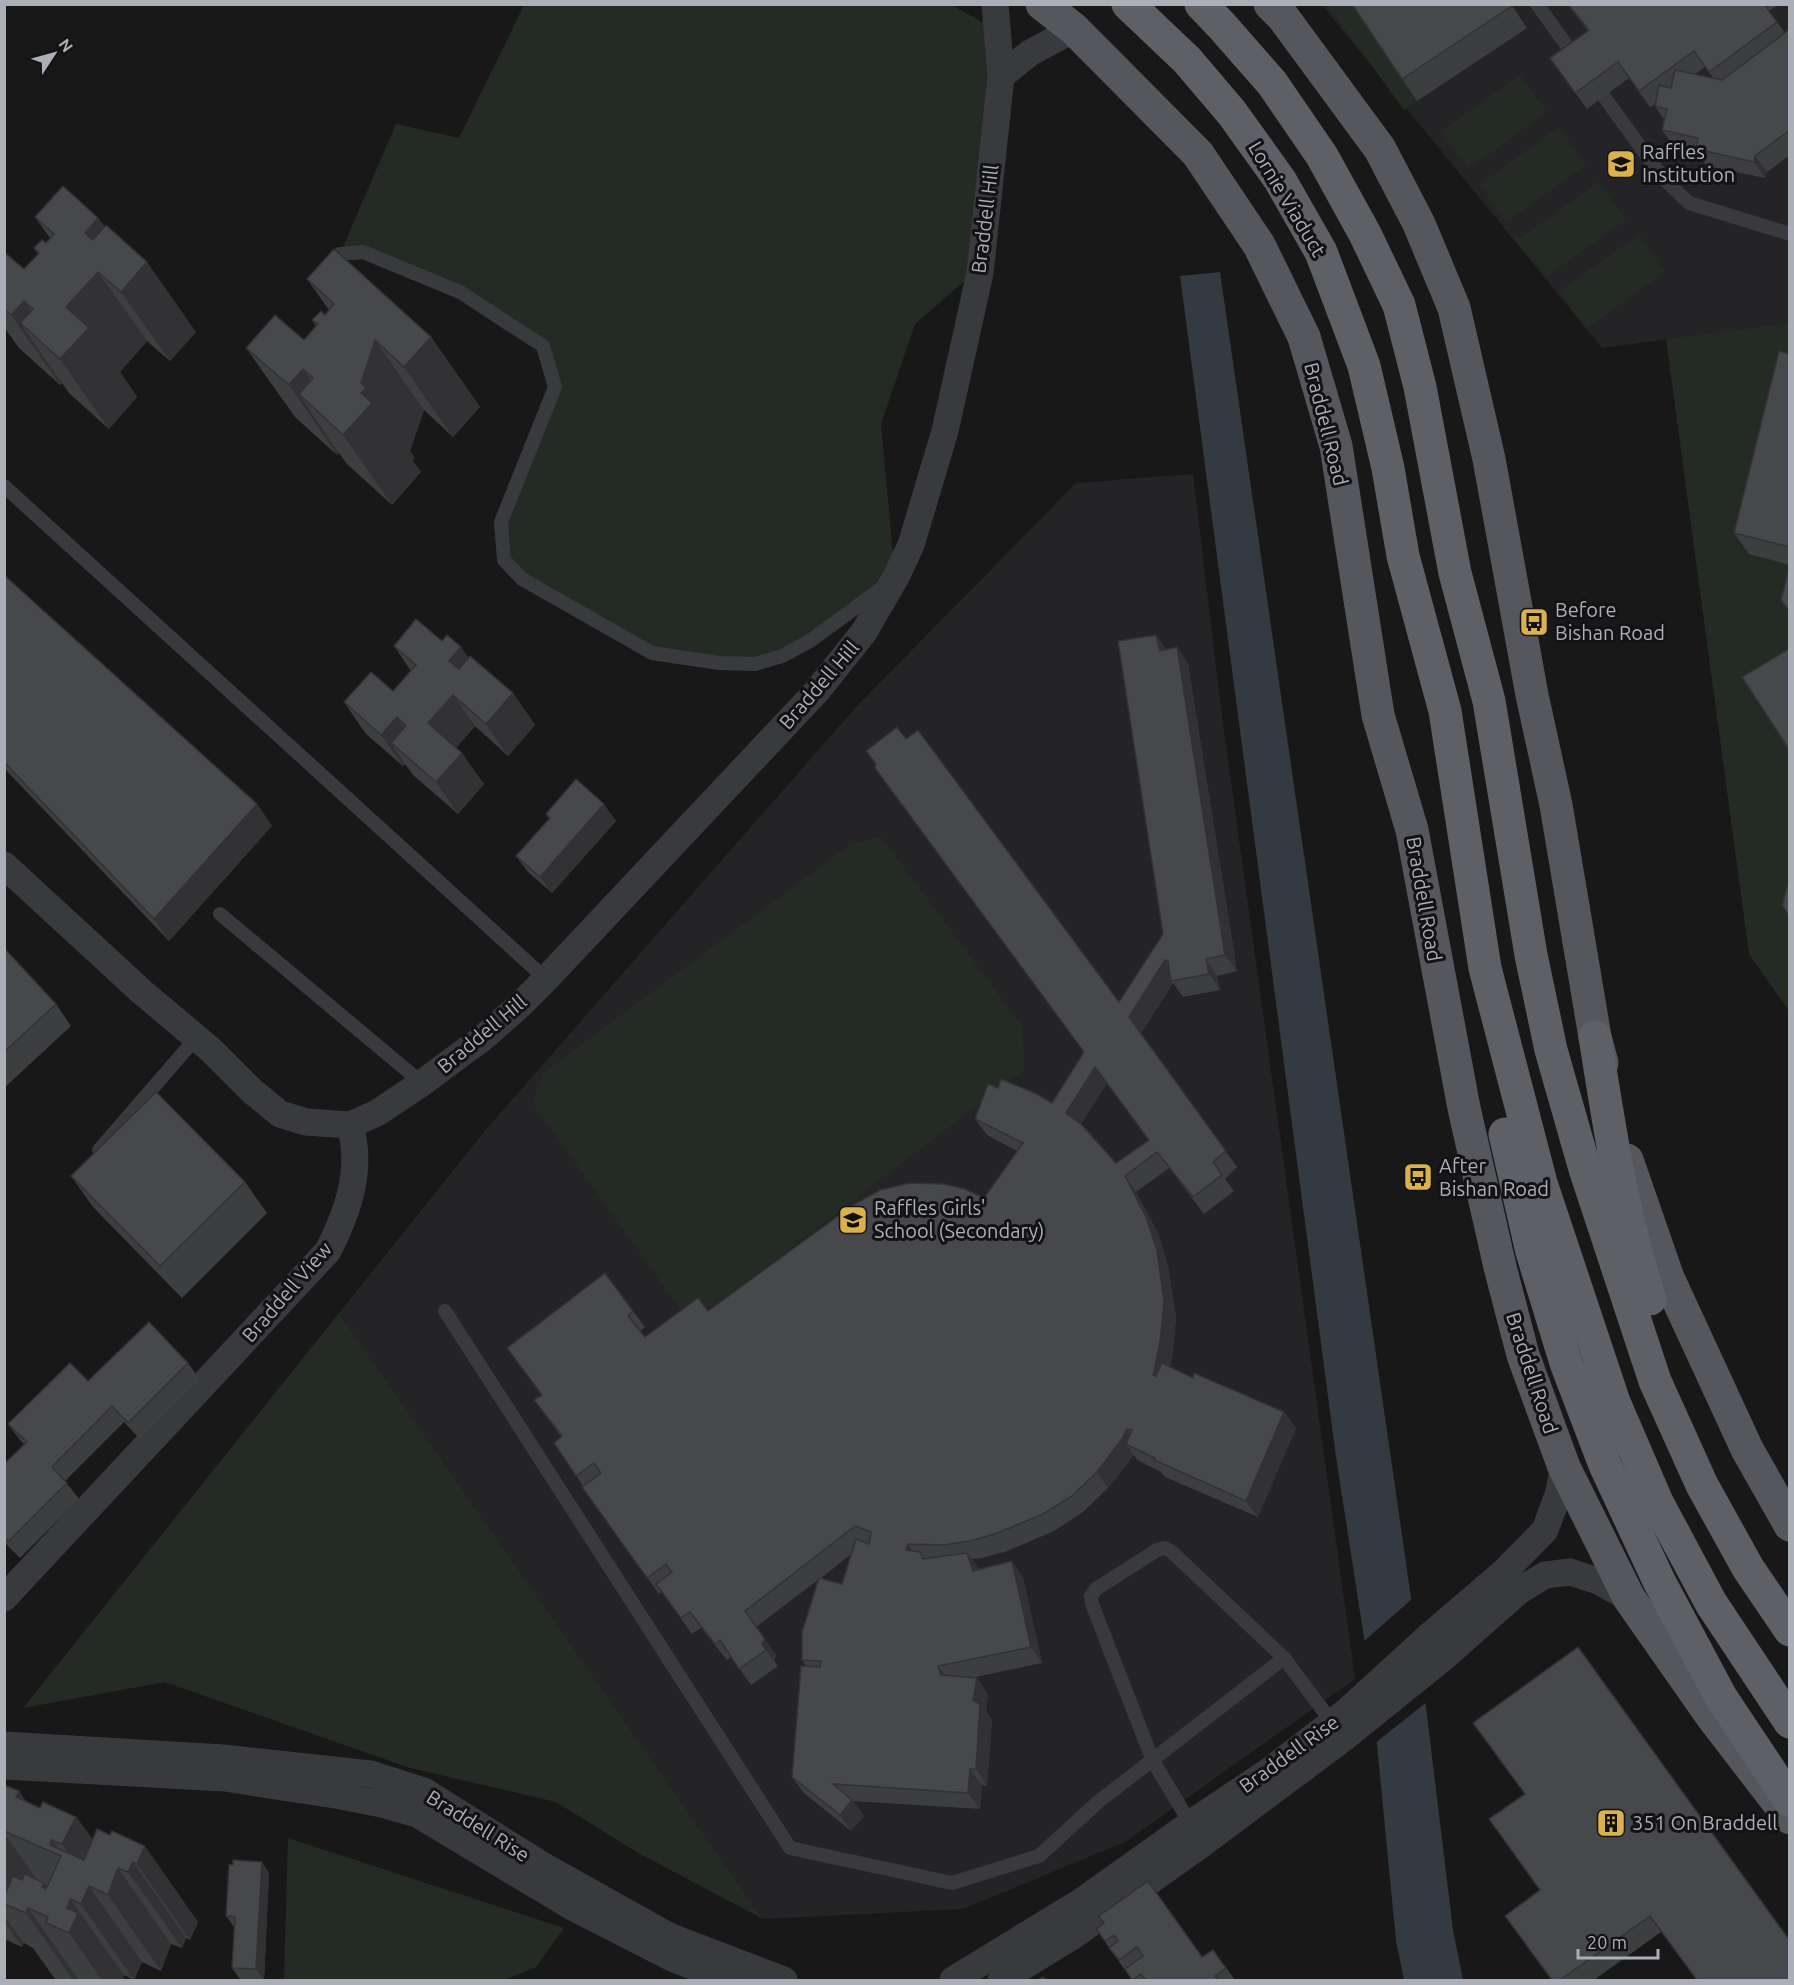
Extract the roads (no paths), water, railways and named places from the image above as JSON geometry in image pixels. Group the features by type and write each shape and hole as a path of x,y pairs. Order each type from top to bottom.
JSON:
{"highway":[{"name":"Lornie Viaduct","path":"1128,4 1187,60 1232,112 1280,180 1322,252 1364,366 1388,468 1403,556 1445,711 1485,968"},
{"path":"1200,4 1272,83 1322,156 1365,234 1400,305 1420,387 1455,573 1489,701 1531,955 1551,1050 1585,1169 1655,1380 1702,1485 1748,1568 1790,1630"},
{"path":"1485,968 1541,1183 1614,1402 1657,1502 1706,1593 1790,1722"},
{"path":"1485,968 1493,1089 1515,1172 1532,1252 1566,1363 1605,1465 1659,1581 1721,1697 1790,1801"},
{"path":"1595,1037 1618,1178 1642,1275 1662,1337 1712,1478 1790,1630"}],"main road":[{"name":"Braddell Road","path":"1042,4 1074,29 1198,154 1259,245 1304,337 1336,446 1378,715 1412,830 1464,1108 1500,1267 1523,1355 1564,1467 1629,1598 1713,1718 1790,1818"},
{"path":"1270,4 1283,17 1380,149 1419,224 1454,308 1489,459 1532,695 1556,805 1595,1037 1631,1174 1668,1278 1747,1449 1790,1524"}],"street":[{"name":"Braddell Hill","path":"350,1125 377,1113 422,1083 484,1037 519,1006 818,690 864,632 896,578 911,545 937,462 980,273 1001,76 995,4"},
{"path":"1001,76 1030,53 1074,29"},
{"path":"4,864 142,992 211,1050 252,1091 280,1114 306,1122 350,1125"},
{"name":"Braddell View","path":"4,1598 328,1251 349,1203 356,1157 350,1125"},
{"name":"Braddell Rise","path":"1001,1980 1073,1936 1196,1834 1346,1724 1435,1647 1545,1530 1558,1495 1564,1467"},
{"name":"Braddell Rise","path":"1435,1647 1545,1575 1570,1572 1598,1581 1629,1598"},
{"name":"Braddell Rise","path":"4,1745 223,1758 371,1774 424,1791 542,1865 669,1936 784,1980"},
{"name":"Braddell Rise","path":"4,1766 225,1778 335,1795 382,1804 417,1814 574,1908 674,1959 729,1980"},
{"name":"Braddell Rise","path":"953,1980 1196,1834"}],"lane":[{"path":"1537,4 1663,178 1689,203 1790,234"},
{"path":"340,254 363,252 460,292 543,346 555,387 501,522 504,560 522,579 652,653 719,663 755,664 782,656 810,641 896,578"},
{"path":"4,486 546,978"},
{"path":"220,914 422,1083"},
{"path":"99,1150 196,1038"},
{"path":"445,1311 790,1848 952,1883 1039,1856 1098,1802 1284,1658"},
{"path":"1196,1834 1153,1761 1092,1604 1091,1596 1096,1589 1157,1550 1165,1548 1172,1552 1284,1658 1346,1724"}],"place":[{"name":"Raffles Institution","path":"1621,164"},
{"name":"Before Bishan Road","path":"1534,622"},
{"name":"After Bishan Road","path":"1418,1177"},
{"name":"Raffles Girls' School (Secondary)","path":"853,1220"},
{"name":"351 On Braddell","path":"1611,1823"}]}
